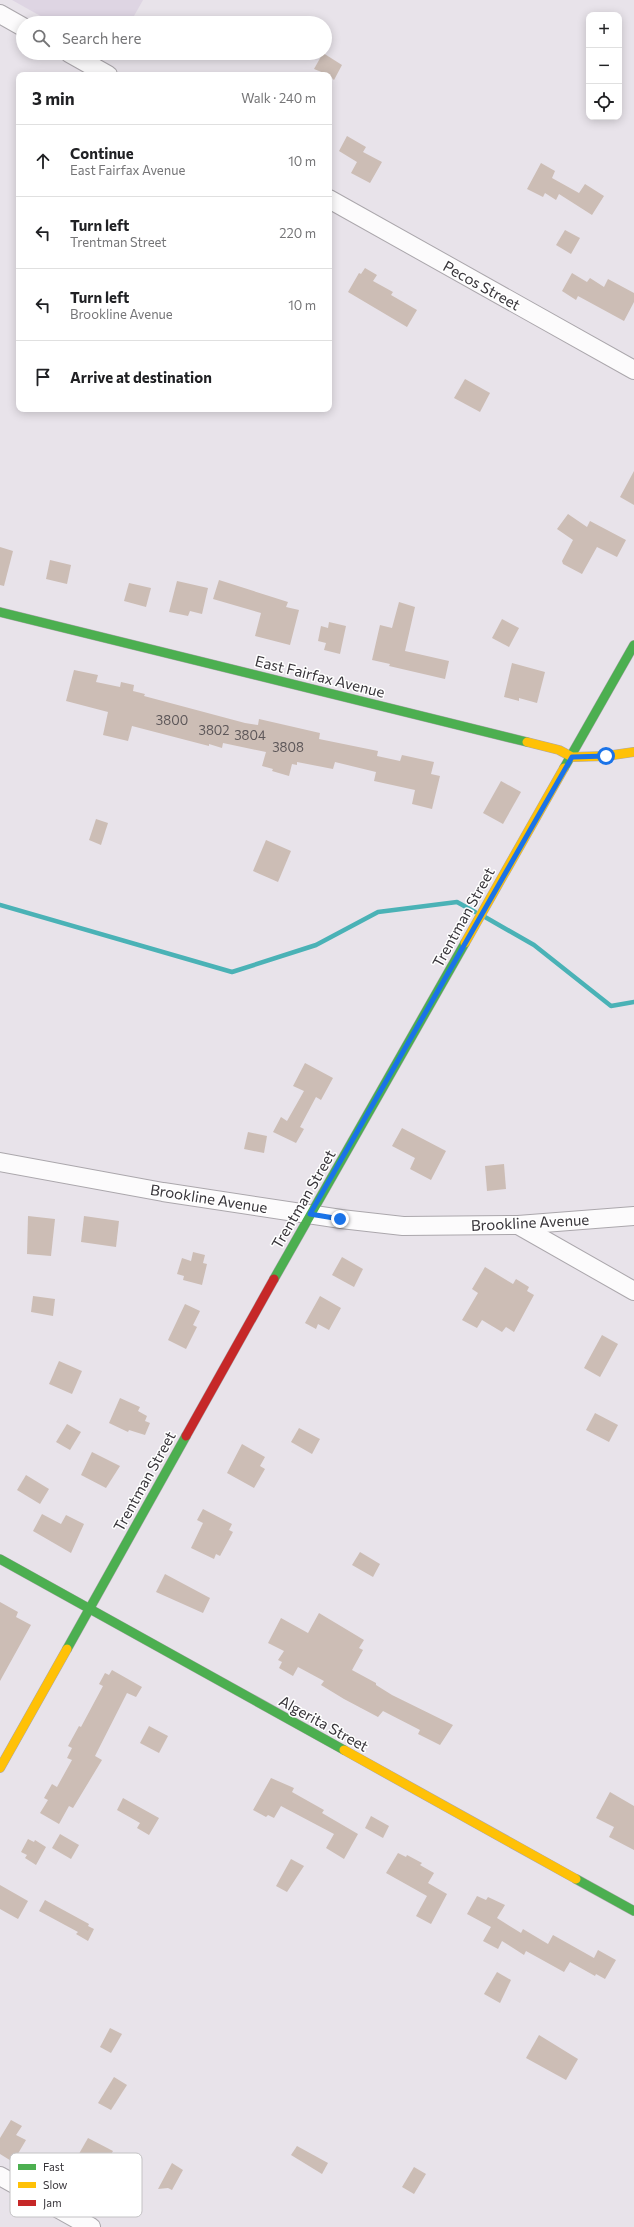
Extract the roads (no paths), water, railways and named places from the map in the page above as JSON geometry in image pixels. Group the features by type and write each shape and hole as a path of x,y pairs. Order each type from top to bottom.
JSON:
{"street":[{"path":"0,14 16,23"},
{"path":"81,60 103,72"},
{"name":"Pecos Street","path":"332,201 634,370"},
{"name":"East Fairfax Avenue","path":"0,612 559,750 572,757 606,756 634,752"},
{"name":"Trentman Street","path":"0,1768 88,1608 310,1214 492,894 572,757 634,645"},
{"name":"Brookline Avenue","path":"0,1162 171,1193 310,1214 403,1226 518,1225 634,1216"},
{"path":"518,1225 634,1291"},
{"name":"Algerita Street","path":"0,1559 634,1911"},
{"path":"0,2176 10,2182"},
{"path":"73,2217 91,2227"}],"waterway":[{"path":"0,905 232,972 316,945 378,912 457,902 475,912"},
{"path":"485,917 534,945 611,1006 634,1002"}]}
